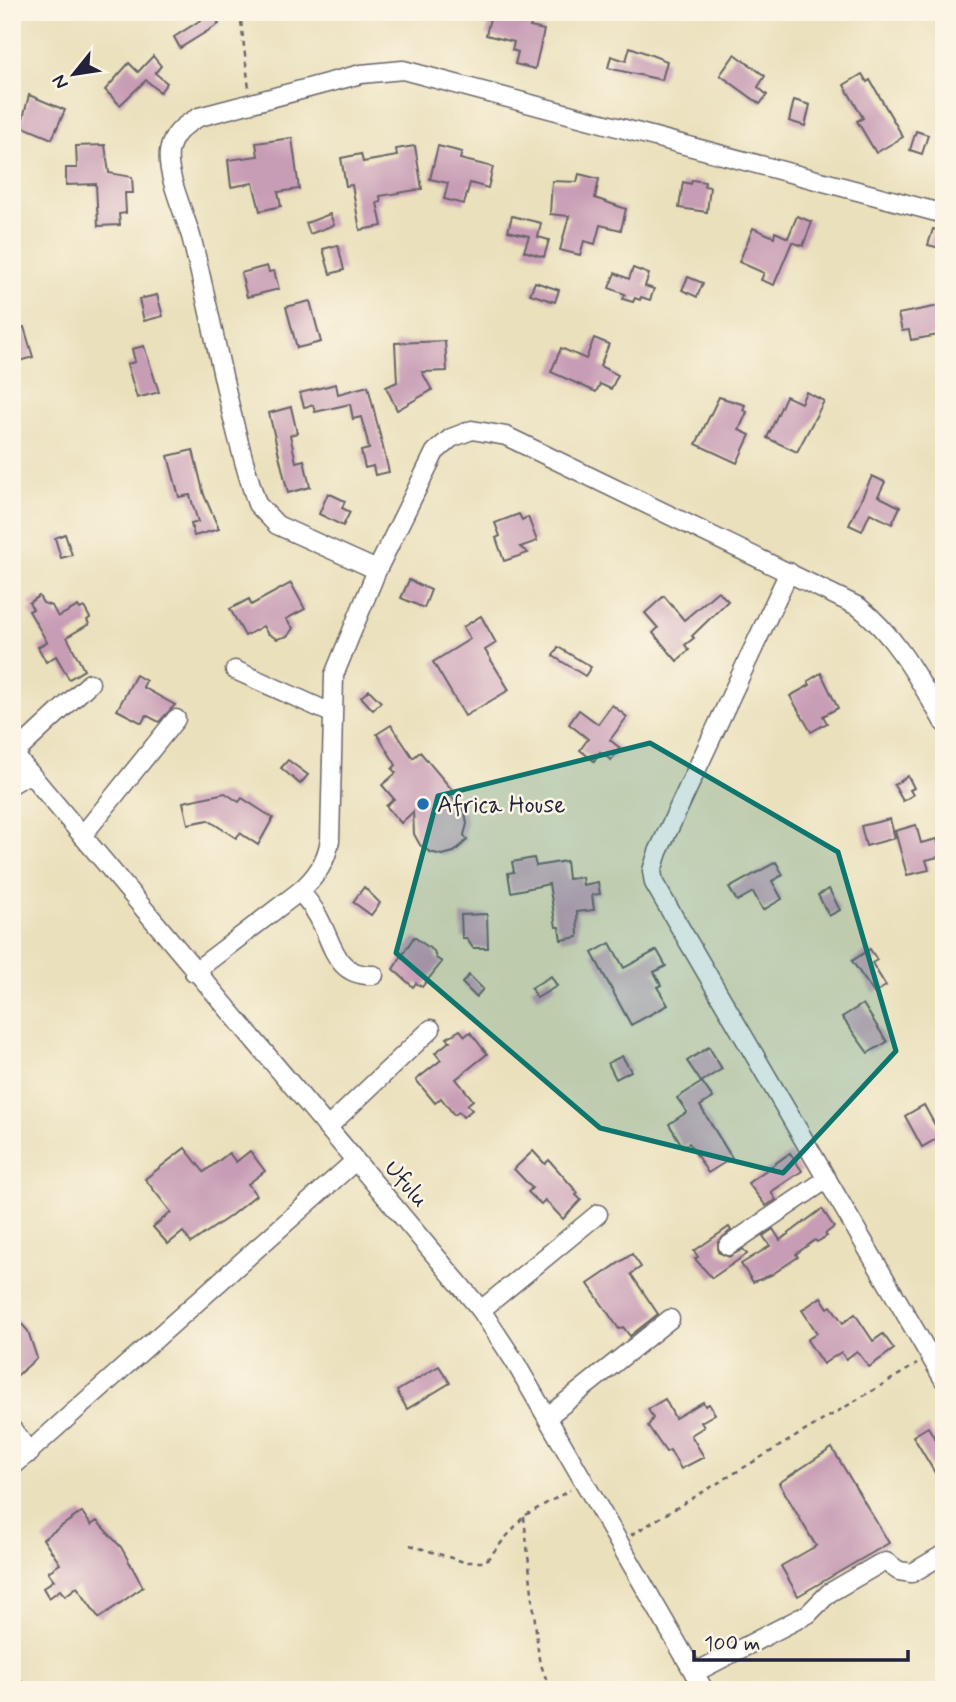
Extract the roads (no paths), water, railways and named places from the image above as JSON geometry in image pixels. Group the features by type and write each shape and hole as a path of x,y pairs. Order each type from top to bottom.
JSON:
{"street":[{"path":"377,569 276,525 262,513 254,495 169,154 172,142 187,124 251,103 360,74 403,70 944,214"},
{"path":"194,972 300,891 319,871 330,840 331,713 337,664 377,569 435,452 462,433 482,430 506,436 859,607 878,623 910,664 944,723"},
{"path":"789,572 659,852 652,876 657,890 944,1380"},
{"path":"235,670 331,713"},
{"path":"13,753 90,683"},
{"path":"82,836 176,719"},
{"name":"Ufulu","path":"13,753 194,972 481,1310 547,1417 704,1690"},
{"path":"12,784 30,773"},
{"path":"300,891 317,914 342,965 359,976 374,975"},
{"path":"327,1128 430,1029"},
{"path":"12,1467 355,1161"},
{"path":"728,1246 827,1178"},
{"path":"481,1310 598,1214"},
{"path":"547,1417 670,1319"},
{"path":"12,1429 30,1452"},
{"path":"694,1673 808,1614 829,1592 879,1564 886,1562 899,1571 912,1573 944,1554"}],"place":[{"name":"Africa House","path":"423,804"}]}
